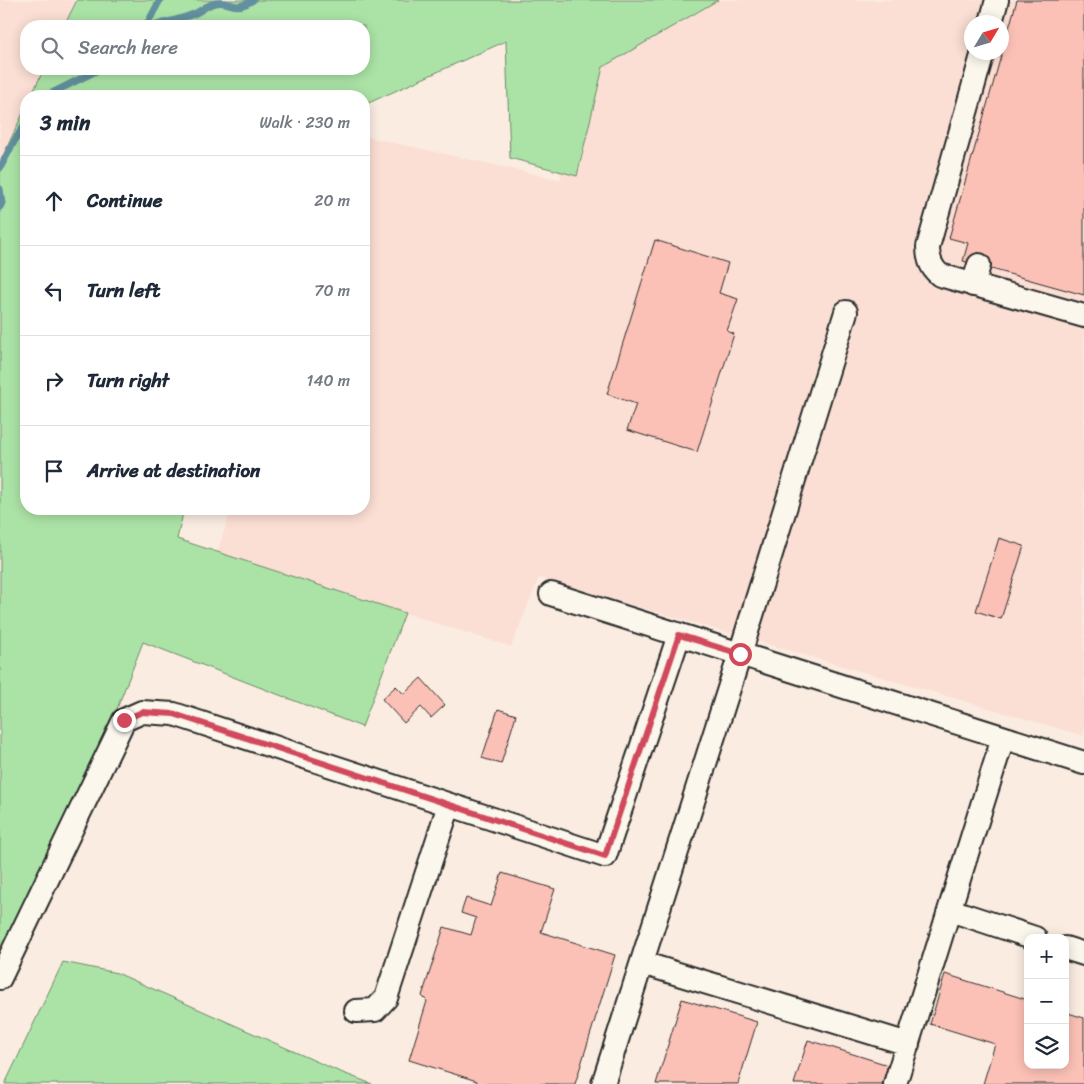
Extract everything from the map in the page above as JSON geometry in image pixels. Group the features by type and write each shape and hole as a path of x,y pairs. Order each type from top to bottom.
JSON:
{"lane":[{"path":"993,15 997,0"},
{"path":"980,60 928,247 928,256 935,271 940,276 976,275 1084,316"},
{"path":"604,1084 846,312"},
{"path":"551,594 1084,763"},
{"path":"0,978 124,720 142,712 174,714 605,856 679,635"},
{"path":"895,1084 1003,738"},
{"path":"356,1010 375,1010 386,998 449,805"},
{"path":"950,910 1024,934"},
{"path":"1069,949 1084,954"},
{"path":"642,963 908,1044"}],"shaded area":[{"path":"0,0 77,0 67,20 20,20 20,75 41,75 34,90 20,90 20,120 0,162"},
{"path":"592,0 1084,0 1084,736 539,578 511,647 217,553 229,515 370,515 370,137 562,180 550,140"}],"green space":[{"path":"77,0 718,0 603,67 577,176 510,158 506,41 370,102 370,90 34,90 41,75 370,75 370,20 67,20"},
{"path":"20,120 20,515 183,515 177,539 405,613 362,727 143,642 63,847 0,981 0,162"},
{"path":"63,962 117,973 338,1071 372,1084 5,1084"}],"building":[{"path":"1017,0 1084,0 1084,295 963,261 968,243 949,238 1000,60 1009,60 1009,28"},
{"path":"655,240 728,263 719,293 738,299 727,331 734,334 697,452 627,430 636,404 607,394"},
{"path":"999,538 1024,546 1001,619 976,611"},
{"path":"421,678 445,705 431,718 421,707 404,723 382,699 396,686 404,694"},
{"path":"498,709 516,715 501,764 482,758"},
{"path":"502,873 555,889 541,932 615,955 575,1084 476,1084 477,1081 409,1060 427,1001 422,996 444,927 471,935 476,918 461,913 466,898 491,906"},
{"path":"945,974 1024,999 1024,1069 1069,1069 1069,1013 1084,1018 1084,1084 983,1084 995,1044 930,1024"},
{"path":"682,999 757,1022 738,1084 656,1084"},
{"path":"808,1040 888,1065 882,1084 794,1084"}],"waterway":[{"path":"149,20 160,0"},
{"path":"175,20 194,14 213,4 226,3 241,6 253,0"},
{"path":"58,90 88,75"},
{"path":"0,168 20,132"},
{"path":"0,189 2,203 0,207"}],"route":[{"path":"124,720 142,712 174,714 605,856 679,635 740,654"}]}
